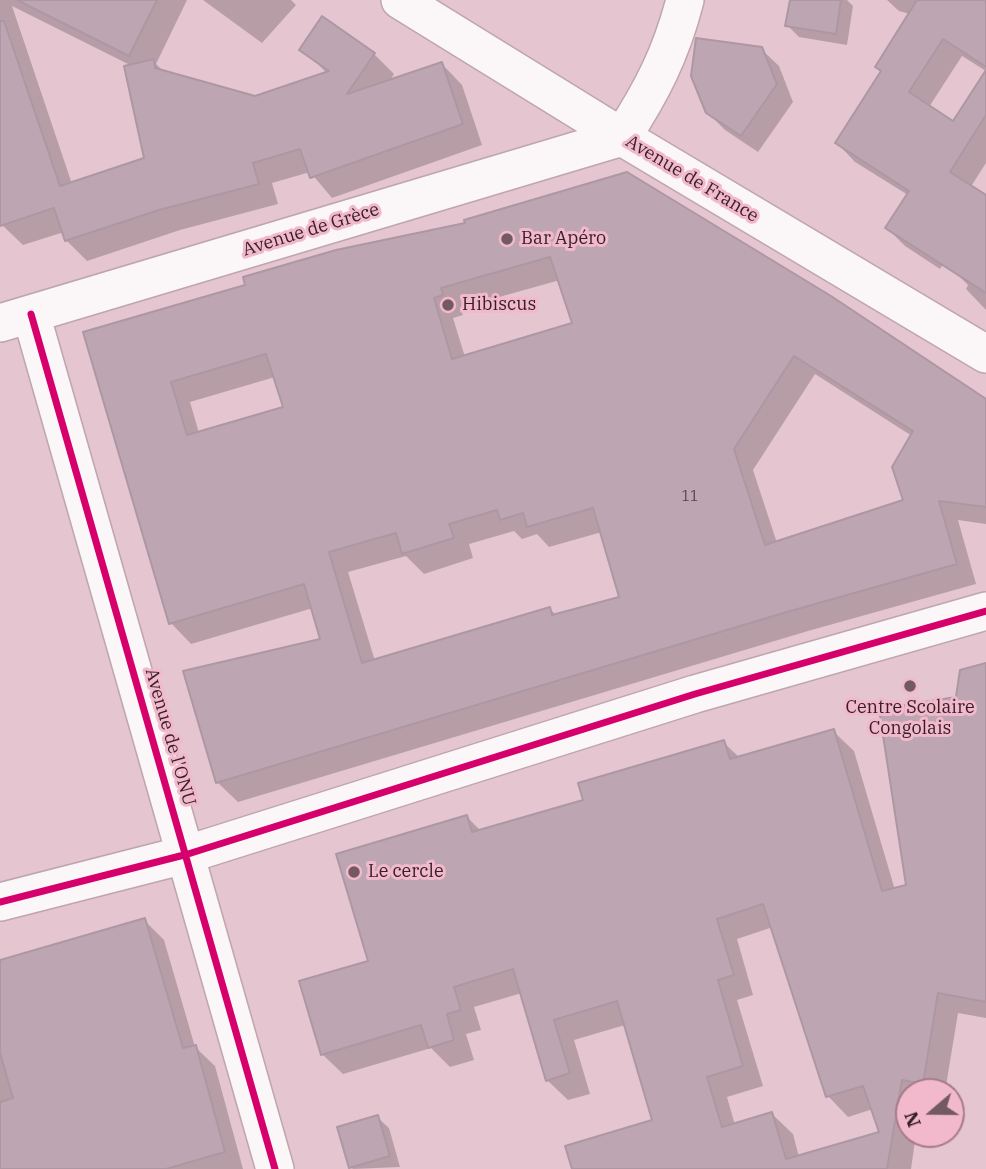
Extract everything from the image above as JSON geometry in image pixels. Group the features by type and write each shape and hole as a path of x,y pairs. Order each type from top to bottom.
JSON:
{"street":[{"name":"Avenue de France","path":"400,0 622,137 986,354"},
{"path":"622,137 663,69 674,42 685,0"},
{"name":"Avenue de Grèce","path":"15,318 622,137"},
{"name":"Avenue de l'ONU","path":"15,318 187,853 275,1169"},
{"path":"0,902 187,853 695,694 986,611"}],"building":[{"path":"17,0 157,0 129,56"},
{"path":"790,0 841,0 836,34 785,26"},
{"path":"917,0 986,0 986,67 943,39 909,92 953,121 986,70 986,115 950,172 986,195 986,293 885,228 909,191 835,143 881,71 875,67"},
{"path":"322,16 375,53 347,94 442,62 463,124 310,178 300,149 253,163 259,184 159,210 65,241 54,208 0,226 0,21 4,21 60,186 144,158 124,66 154,59 155,68 255,96 329,71 299,50"},
{"path":"696,38 762,47 777,84 741,136 706,113 691,76"},
{"path":"627,172 831,296 986,399 986,507 939,501 957,564 787,612 216,783 183,671 320,639 304,584 169,624 83,332 245,285 243,277 336,250 465,223 464,220","holes":["550,257 572,323 452,359 434,298 443,295 441,288","266,354 283,407 187,435 171,382","794,356 913,431 892,467 903,500 765,545 734,449","593,508 619,597 552,615 550,607 362,663 329,552 396,533 402,554 454,538 449,524 497,510 500,520 523,513 527,527"]},
{"path":"986,663 986,1002 938,993 924,1078 895,1078 895,1122 887,1169 572,1169 565,1146 652,1120 617,1001 554,1020 570,1073 546,1081 513,969 454,987 461,1010 447,1014 454,1040 428,1048 421,1025 321,1055 299,981 368,961 336,854 467,815 472,832 583,800 578,783 724,740 730,759 834,729 882,891 906,885 879,709 956,697 960,670","holes":["763,904 826,1097 863,1086 879,1132 786,1159 772,1112 722,1127 707,1077 743,1066 718,980 734,975 717,919"]},
{"path":"145,918 183,1048 196,1045 225,1152 166,1169 0,1169 0,1102 13,1098 0,1053 0,960"},
{"path":"378,1115 390,1156 349,1168 337,1127"}],"cycle path":[{"path":"31,314 275,1169"},
{"path":"0,902 188,854 695,694 986,611"}],"place":[{"name":"Bar Apéro","path":"507,239"},
{"name":"Hibiscus","path":"448,305"},
{"name":"Centre Scolaire Congolais","path":"910,686"},
{"name":"Le cercle","path":"354,872"}]}
